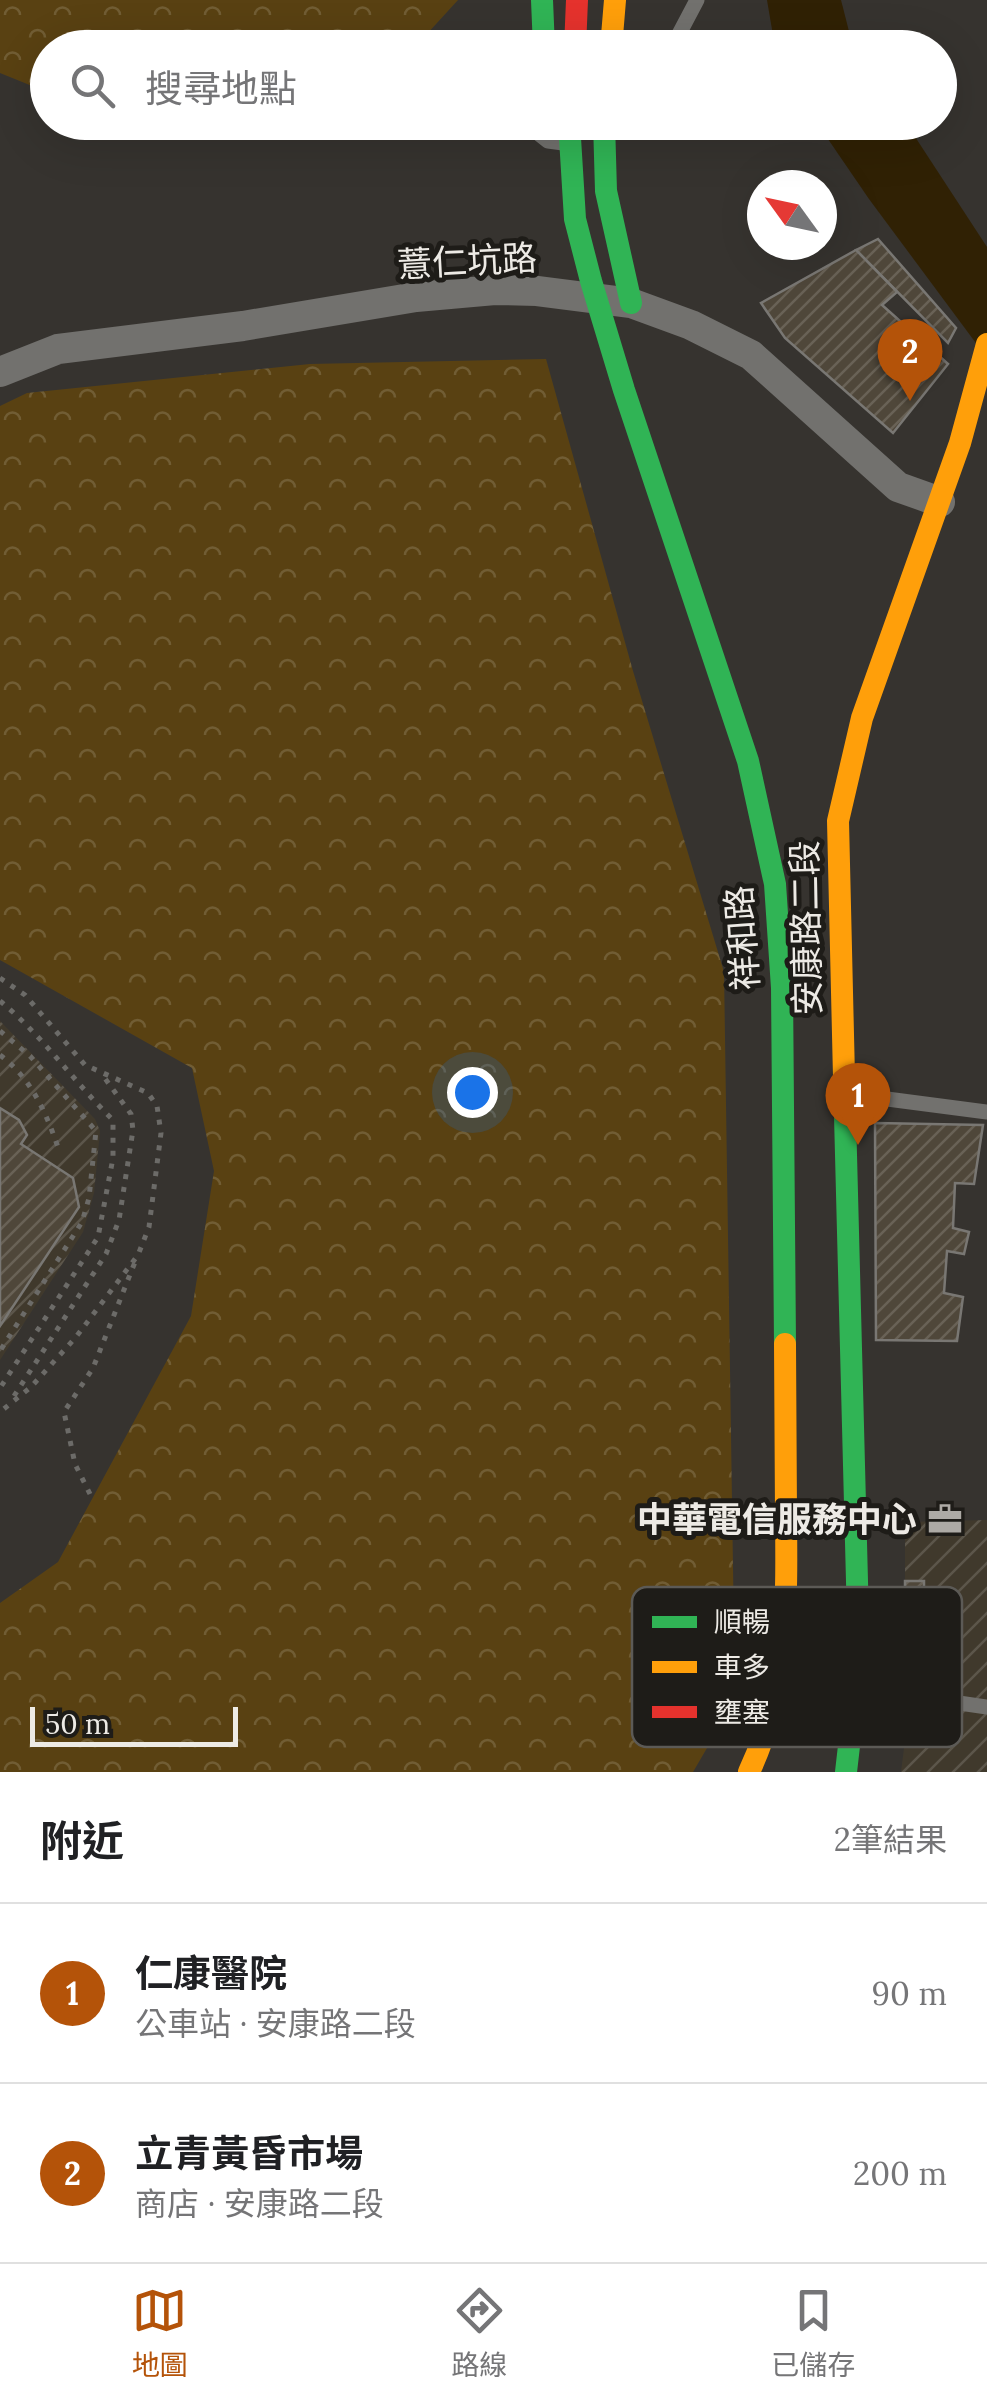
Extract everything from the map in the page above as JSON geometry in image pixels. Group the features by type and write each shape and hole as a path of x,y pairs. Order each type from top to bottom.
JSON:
{"main road":[{"path":"542,0 543,30"},
{"path":"612,30 615,0"},
{"path":"576,30 578,1"},
{"path":"549,140 564,276"},
{"name":"祥和路","path":"571,140 575,219 624,390 748,761 775,884 782,988 787,1587"},
{"path":"606,140 601,150 618,257 632,303"},
{"name":"安康路二段","path":"857,1587 838,820 862,718 940,502 974,443 985,350"},
{"name":"祥和路","path":"749,1772 762,1747"},
{"name":"安康路二段","path":"846,1772 849,1747"}],"street":[{"name":"薏仁坑路","path":"0,372 58,349 243,326 416,297 494,290 564,276 690,325 751,355 898,487 940,502"}],"lane":[{"path":"681,30 696,0"},
{"path":"572,140 601,150"},
{"path":"845,1094 987,1112"},
{"path":"962,1703 987,1707"}],"path":[{"path":"0,978 25,994 85,1065 148,1093 158,1106 161,1133 150,1227 93,1368 64,1412 75,1464 90,1494"},
{"path":"0,1001 30,1028 113,1120 113,1158 98,1238 0,1388"},
{"path":"0,1031 30,1056 96,1131 82,1222 0,1351"},
{"path":"0,1055 14,1066 44,1107 60,1152"},
{"path":"10,1403 106,1254 119,1220 133,1130 131,1114 100,1071"},
{"path":"0,1412 31,1387 76,1337 138,1255"}],"shaded area":[{"path":"767,0 841,0 849,30 772,30"},
{"path":"829,140 917,140 987,247 987,358"},
{"path":"0,1021 95,1119 100,1131 94,1193 83,1232 0,1360"},
{"path":"987,1520 987,1772 901,1772 904,1747 962,1747 962,1587 905,1587 905,1522"}],"green space":[{"path":"0,0 458,0 431,30 30,30 30,85 0,73"},
{"path":"546,359 633,671 724,972 733,1587 632,1587 632,1747 708,1747 693,1772 0,1772 0,1603 58,1562 191,1316 214,1171 192,1068 0,960 0,406 27,393 310,364"}],"building":[{"path":"878,239 956,328 948,343 856,250"},
{"path":"856,250 897,292 882,305 948,364 893,433 785,338 761,303"},
{"path":"0,1108 19,1120 27,1135 21,1144 73,1178 79,1207 0,1326"},
{"path":"875,1123 983,1125 974,1184 955,1183 953,1228 969,1232 964,1254 947,1251 944,1293 963,1297 957,1341 876,1340"},
{"path":"905,1581 924,1581 924,1587 905,1587"}],"traffic: fast":[{"path":"542,0 543,30"},
{"path":"570,140 575,219 591,281 748,761 775,884 782,988 785,1344"},
{"path":"605,140 606,191 631,303"},
{"path":"844,1077 857,1587"},
{"path":"846,1772 849,1747"}],"traffic: slow":[{"path":"612,30 615,0"},
{"path":"844,1077 838,821 862,718 960,443 987,344"},
{"path":"785,1344 786,1587"},
{"path":"749,1772 759,1747"}],"traffic: jam":[{"path":"576,30 577,0"}],"place":[{"name":"立青黃昏市場","path":"910,401"},
{"name":"仁康醫院","path":"858,1145"},
{"name":"中華電信服務中心","path":"945,1519"}]}
